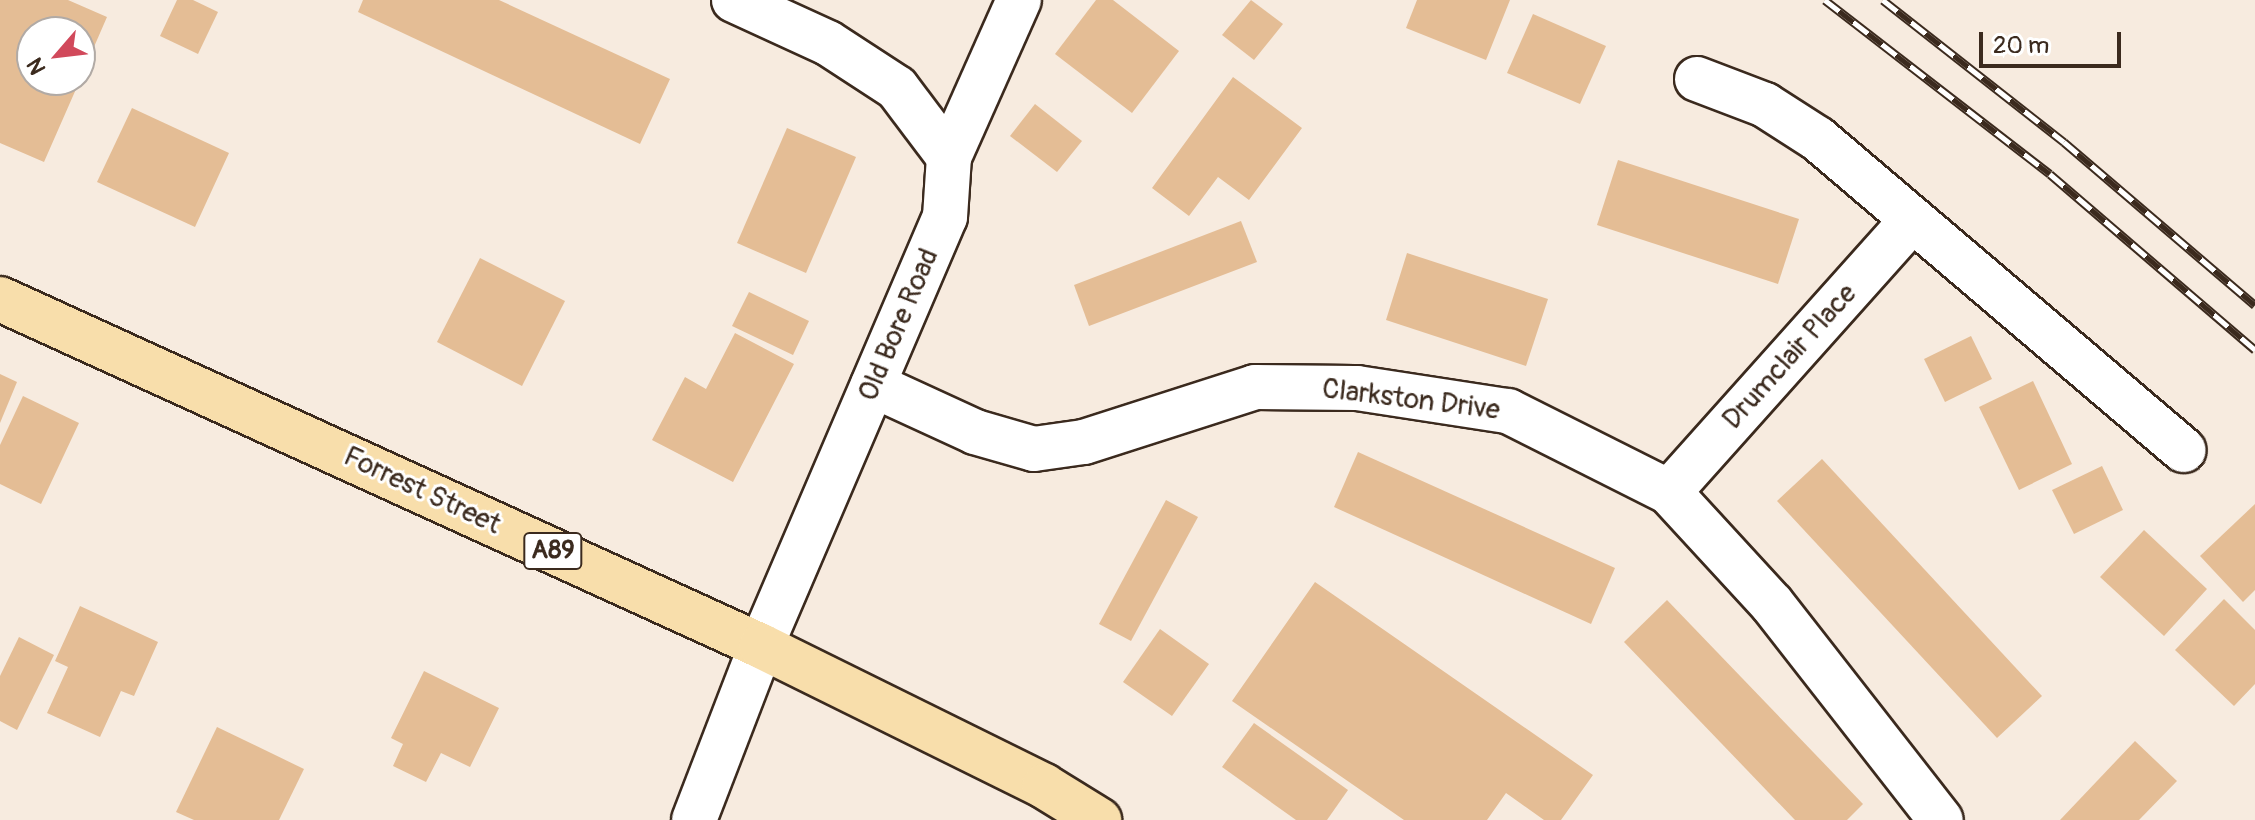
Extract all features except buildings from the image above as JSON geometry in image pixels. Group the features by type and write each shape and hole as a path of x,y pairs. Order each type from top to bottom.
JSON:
{"main road":[{"name":"Forrest Street","path":"0,299 761,646 1044,786 1099,820"}],"street":[{"path":"734,0 828,43 897,88 949,157"},
{"name":"Old Bore Road","path":"694,820 761,646 945,217 949,157 1019,0"},
{"path":"1697,79 1765,105 1818,139 2183,450"},
{"name":"Drumclair Place","path":"1669,492 1911,221"},
{"name":"Clarkston Drive","path":"873,385 975,432 1034,449 1084,442 1255,387 1357,388 1508,411 1669,492 1772,604 1941,820"}],"railway":[{"path":"1825,0 2050,174 2255,350"},
{"path":"1883,0 2064,142 2255,305"}]}
